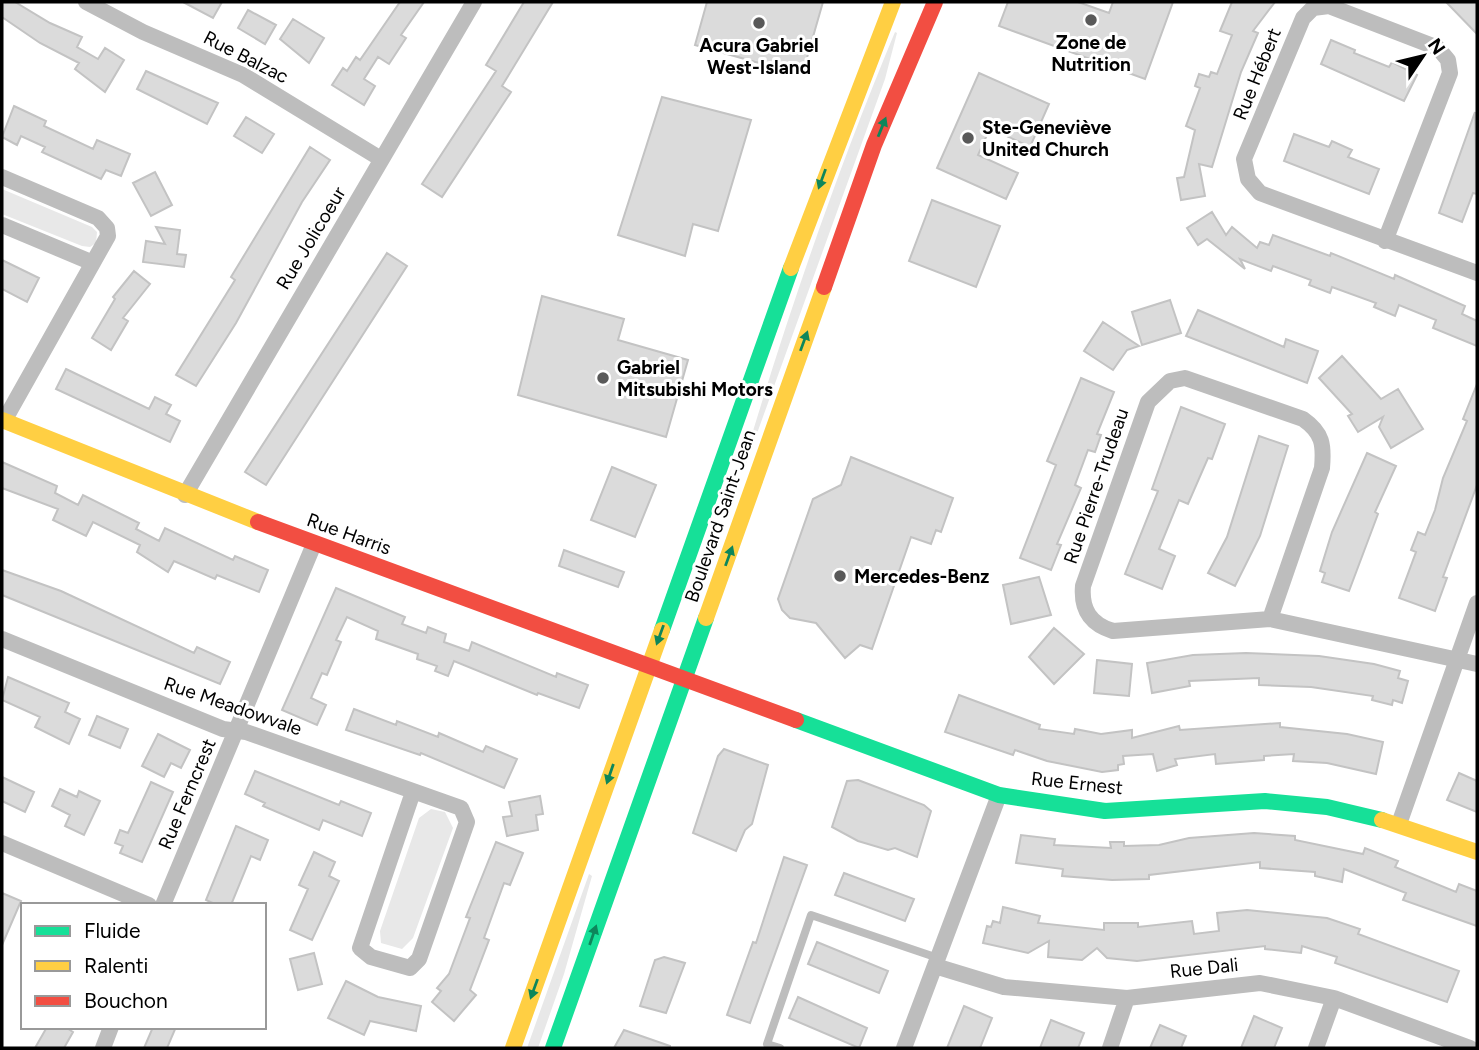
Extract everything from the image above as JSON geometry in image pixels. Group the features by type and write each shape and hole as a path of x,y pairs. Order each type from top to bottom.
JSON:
{"main road":[{"name":"Boulevard Saint-Jean","path":"513,1048 832,153 893,2"},
{"name":"Boulevard Saint-Jean","path":"553,1048 874,145 935,2"},
{"name":"Rue Harris","path":"3,420 185,495 314,544 686,678"},
{"name":"Rue Ernest","path":"686,678 999,796 1105,811 1265,801 1327,807 1399,824 1477,852"}],"street":[{"name":"Rue Balzac","path":"86,2 143,32 243,75 381,159"},
{"name":"Rue Jolicoeur","path":"185,495 474,2"},
{"name":"Rue Hébert","path":"1385,240 1450,74 1448,61 1438,48 1329,6 1313,8 1303,18 1244,159 1248,179 1260,192 1385,240 1477,273"},
{"path":"2,177 103,223 108,236 107,243 3,420"},
{"path":"2,225 93,263"},
{"name":"Rue Pierre-Trudeau","path":"1270,619 1322,468 1324,444 1316,428 1303,419 1185,377 1170,381 1148,401 1089,567 1082,600 1088,615 1098,627 1112,631 1270,619 1458,657 1477,664"},
{"name":"Rue Ferncrest","path":"164,903 314,544"},
{"path":"1399,824 1477,603"},
{"name":"Rue Meadowvale","path":"2,639 214,726 236,731 461,808 467,822 419,959 410,968 371,957 360,947 413,792"},
{"path":"904,1048 999,796"},
{"path":"2,843 144,903"},
{"name":"Rue Dali","path":"937,962 1004,987 1127,998 1261,983 1334,998 1470,1048"},
{"path":"1110,1048 1127,998"},
{"path":"1316,1048 1334,998"},
{"path":"103,1048 110,1029"}],"lane":[{"path":"780,1048 767,1044 811,915 937,962"}],"shaded area":[{"path":"895,32 897,33 885,79 743,472 741,471 758,415 812,250"},
{"path":"2,189 92,227 97,232 96,243 90,247 82,246 2,214"},
{"path":"431,809 445,812 453,828 413,938 402,949 381,943 380,931 419,818"},
{"path":"589,874 592,876 564,974 538,1048 527,1048"}],"building":[{"path":"2,2 15,2 50,23 82,37 77,47 98,59 105,48 124,60 105,92 75,69 79,63 40,43 2,17"},
{"path":"183,2 222,2 213,18"},
{"path":"400,2 424,2 401,35 406,38 389,64 378,57 364,79 375,86 364,105 332,85 343,68 347,71 356,57 360,60"},
{"path":"524,2 553,2 502,86 511,92 442,197 422,184 496,71 486,65"},
{"name":"Acura Gabriel West-Island","path":"707,2 823,2 802,75 695,45"},
{"path":"1008,2 1078,2 1109,13 1113,2 1173,2 1145,79 999,26"},
{"path":"1232,2 1275,2 1253,31 1258,33 1241,72 1212,167 1199,164 1205,196 1181,200 1177,178 1184,177 1195,130 1186,126 1200,88 1195,86 1199,74 1209,77 1211,72 1217,74 1232,35 1220,31"},
{"path":"1446,2 1477,2 1477,34"},
{"path":"248,10 276,25 265,44 238,28"},
{"path":"293,19 324,38 309,63 280,39"},
{"path":"1331,40 1355,50 1354,53 1389,67 1392,62 1417,75 1404,101 1321,64"},
{"path":"146,71 218,103 207,124 137,89"},
{"name":"Ste-Geneviève United Church","path":"979,73 1049,104 1030,147 990,128 978,155 1018,173 1006,199 937,168"},
{"path":"662,97 751,120 718,231 693,224 685,256 618,235"},
{"path":"14,106 46,121 44,126 93,149 97,140 130,154 121,176 106,170 101,179 42,152 45,147 21,136 17,145 2,137"},
{"path":"1475,112 1477,194 1473,193 1462,222 1439,213"},
{"path":"246,117 274,134 262,153 234,136"},
{"path":"1294,134 1329,147 1332,141 1352,150 1348,157 1379,169 1369,194 1284,161"},
{"path":"310,147 330,160 302,202 236,323 196,386 176,375 235,280 231,277"},
{"path":"155,172 172,205 151,216 133,183"},
{"path":"932,200 1000,226 976,287 909,261"},
{"path":"1212,212 1226,235 1232,227 1257,248 1260,242 1269,245 1273,235 1330,256 1331,253 1394,279 1395,275 1465,306 1462,314 1477,321 1477,346 1433,328 1436,320 1399,305 1395,316 1374,307 1376,303 1332,287 1330,293 1309,285 1311,280 1273,266 1271,271 1240,259 1245,269 1207,239 1198,245 1187,228"},
{"path":"156,227 180,230 177,254 186,255 184,267 143,262 146,241 165,244"},
{"path":"387,253 407,266 266,485 245,472"},
{"path":"2,260 39,278 27,302 2,289"},
{"path":"134,271 150,284 123,318 128,321 111,350 92,338 115,299 113,297"},
{"name":"Gabriel Mitsubishi Motors","path":"542,296 624,319 618,340 688,360 666,437 518,395"},
{"path":"1170,300 1181,333 1142,345 1132,312"},
{"path":"1198,310 1284,347 1286,339 1318,351 1307,383 1186,336"},
{"path":"1103,322 1139,346 1127,350 1113,370 1084,351"},
{"path":"1342,356 1381,399 1398,389 1423,429 1391,448 1379,427 1383,417 1358,432 1348,416 1352,414 1319,378"},
{"path":"66,369 149,409 155,397 171,405 166,414 180,421 170,442 56,389"},
{"path":"1081,378 1114,392 1097,434 1101,435 1095,452 1088,450 1075,485 1081,488 1057,544 1061,545 1051,570 1020,558 1056,465 1047,461"},
{"path":"1477,384 1477,485 1443,577 1447,578 1435,611 1399,598 1416,552 1411,550 1418,532 1425,535 1435,510 1443,478 1467,421 1463,419"},
{"path":"1181,407 1225,424 1212,459 1208,458 1188,504 1179,500 1159,549 1175,556 1162,589 1125,574 1158,491 1152,489"},
{"path":"1259,436 1288,446 1260,536 1235,586 1208,573 1227,537"},
{"path":"1367,453 1396,466 1375,512 1378,514 1349,591 1322,582 1325,573 1320,571 1332,532"},
{"path":"851,457 953,498 941,532 936,530 931,544 911,537 872,649 860,645 845,658 816,623 790,618 782,610 778,599 813,499 841,485"},
{"path":"2,462 57,486 55,493 78,505 83,495 139,523 136,529 159,541 165,528 233,560 235,556 268,570 259,592 217,575 215,579 174,561 168,572 137,552 140,545 93,522 86,536 53,520 58,509 2,488"},
{"path":"612,467 656,485 635,537 591,520"},
{"path":"564,550 624,572 618,587 559,566"},
{"path":"2,570 61,591 194,653 197,647 230,662 220,684 2,595"},
{"path":"1039,577 1051,615 1011,624 1003,585"},
{"path":"336,588 405,617 402,624 426,633 428,627 446,634 444,642 469,651 472,642 556,677 557,673 588,685 579,708 538,693 537,695 454,661 448,676 435,671 437,666 417,659 418,654 376,639 378,631 347,617 336,640 341,642 327,675 322,673 311,698 326,705 317,725 282,710"},
{"path":"1054,628 1084,654 1054,684 1029,657"},
{"path":"1246,653 1319,656 1374,664 1400,671 1398,678 1408,681 1402,703 1393,700 1392,705 1372,700 1373,696 1311,687 1259,685 1259,678 1189,681 1190,686 1152,693 1147,663 1193,655"},
{"path":"1097,660 1132,664 1129,696 1094,693"},
{"path":"8,677 69,703 65,712 80,719 69,744 35,727 40,717 2,700"},
{"path":"959,695 1040,725 1039,729 1074,734 1075,729 1101,734 1132,730 1132,738 1179,726 1180,730 1280,723 1280,727 1347,734 1383,742 1376,774 1327,763 1293,761 1294,754 1264,756 1264,760 1216,764 1215,754 1175,759 1177,765 1157,771 1153,754 1123,756 1124,764 1118,765 1118,770 1102,772 1047,761 1015,750 1013,755 945,732"},
{"path":"354,709 396,725 397,721 438,737 439,733 483,752 486,746 517,759 504,788 421,753 420,755 346,730"},
{"path":"97,716 128,729 120,748 89,735"},
{"path":"158,734 190,750 181,768 171,763 164,777 142,766"},
{"path":"724,749 768,765 752,824 745,830 736,851 693,833 718,756"},
{"path":"255,771 339,805 341,801 371,813 362,836 323,820 319,830 263,806 265,803 245,794"},
{"path":"1459,773 1477,781 1477,812 1447,800"},
{"path":"2,777 34,792 25,812 2,801"},
{"path":"858,780 924,805 931,811 917,857 895,848 888,850 858,841 832,827 847,781"},
{"path":"151,782 173,792 142,862 120,853 123,846 115,843 120,830 128,833"},
{"path":"60,789 77,797 79,791 100,801 84,835 65,826 70,815 52,806"},
{"path":"540,796 543,814 536,815 538,830 507,836 503,817 512,816 509,802"},
{"path":"236,826 268,840 260,860 251,856 232,903 213,903 206,900"},
{"path":"1254,833 1295,836 1295,840 1363,854 1365,848 1398,861 1395,867 1456,892 1459,884 1477,891 1477,926 1403,900 1406,893 1344,869 1342,882 1315,876 1315,872 1260,868 1260,862 1149,875 1149,879 1112,880 1062,876 1063,869 1016,863 1021,835 1055,839 1054,845 1111,848 1110,842 1124,842 1124,846 1159,845 1189,838"},
{"path":"496,842 523,853 510,885 504,883 484,938 489,940 470,990 476,995 454,1021 432,1002 441,991 437,988 449,974 470,918 466,917"},
{"path":"314,852 335,862 329,876 339,881 312,940 290,930 308,889 299,885"},
{"path":"784,857 807,865 750,1023 727,1015 753,942 756,943"},
{"path":"844,873 914,899 905,921 835,895"},
{"path":"2,893 21,901 2,945"},
{"path":"1003,907 1040,916 1038,923 1104,930 1104,923 1138,923 1138,927 1192,921 1194,934 1219,931 1217,913 1247,910 1327,918 1360,929 1358,934 1459,971 1447,1002 1335,963 1337,957 1302,946 1301,953 1265,949 1265,946 1137,961 1107,958 1097,948 1082,960 1048,957 1049,941 1028,953 983,943 987,926 991,927 993,921 1000,923"},
{"path":"817,942 888,971 879,993 808,964"},
{"path":"314,953 322,984 298,990 290,959"},
{"path":"664,957 685,963 666,1013 640,1006 655,960"},
{"path":"346,981 378,997 421,1006 416,1031 370,1021 364,1035 328,1018"},
{"path":"798,997 867,1028 859,1048 789,1018"},
{"path":"964,1006 992,1018 980,1048 947,1048"},
{"path":"1254,1016 1282,1028 1274,1048 1241,1048"},
{"path":"1051,1020 1084,1033 1078,1048 1040,1048"},
{"path":"1160,1025 1186,1036 1181,1048 1150,1048"},
{"path":"46,1029 68,1029 73,1032 64,1048 35,1048"},
{"path":"152,1029 175,1029 167,1048 144,1048"},
{"path":"624,1030 670,1046 670,1048 614,1048"}],"traffic: fast":[{"path":"662,630 791,268"},
{"path":"553,1048 706,618"},
{"path":"796,720 999,795 1105,811 1265,801 1327,807 1382,820"}],"traffic: slow":[{"path":"791,268 893,2"},
{"path":"706,618 824,287"},
{"path":"2,420 258,522"},
{"path":"513,1048 662,630"},
{"path":"1382,820 1477,852"}],"traffic: jam":[{"path":"824,287 874,145 935,2"},
{"path":"258,522 796,720"}],"place":[{"name":"Zone de Nutrition","path":"1091,20"},
{"name":"Acura Gabriel West-Island","path":"759,23"},
{"name":"Ste-Geneviève United Church","path":"968,138"},
{"name":"Gabriel Mitsubishi Motors","path":"603,378"},
{"name":"Mercedes-Benz","path":"840,576"}]}
